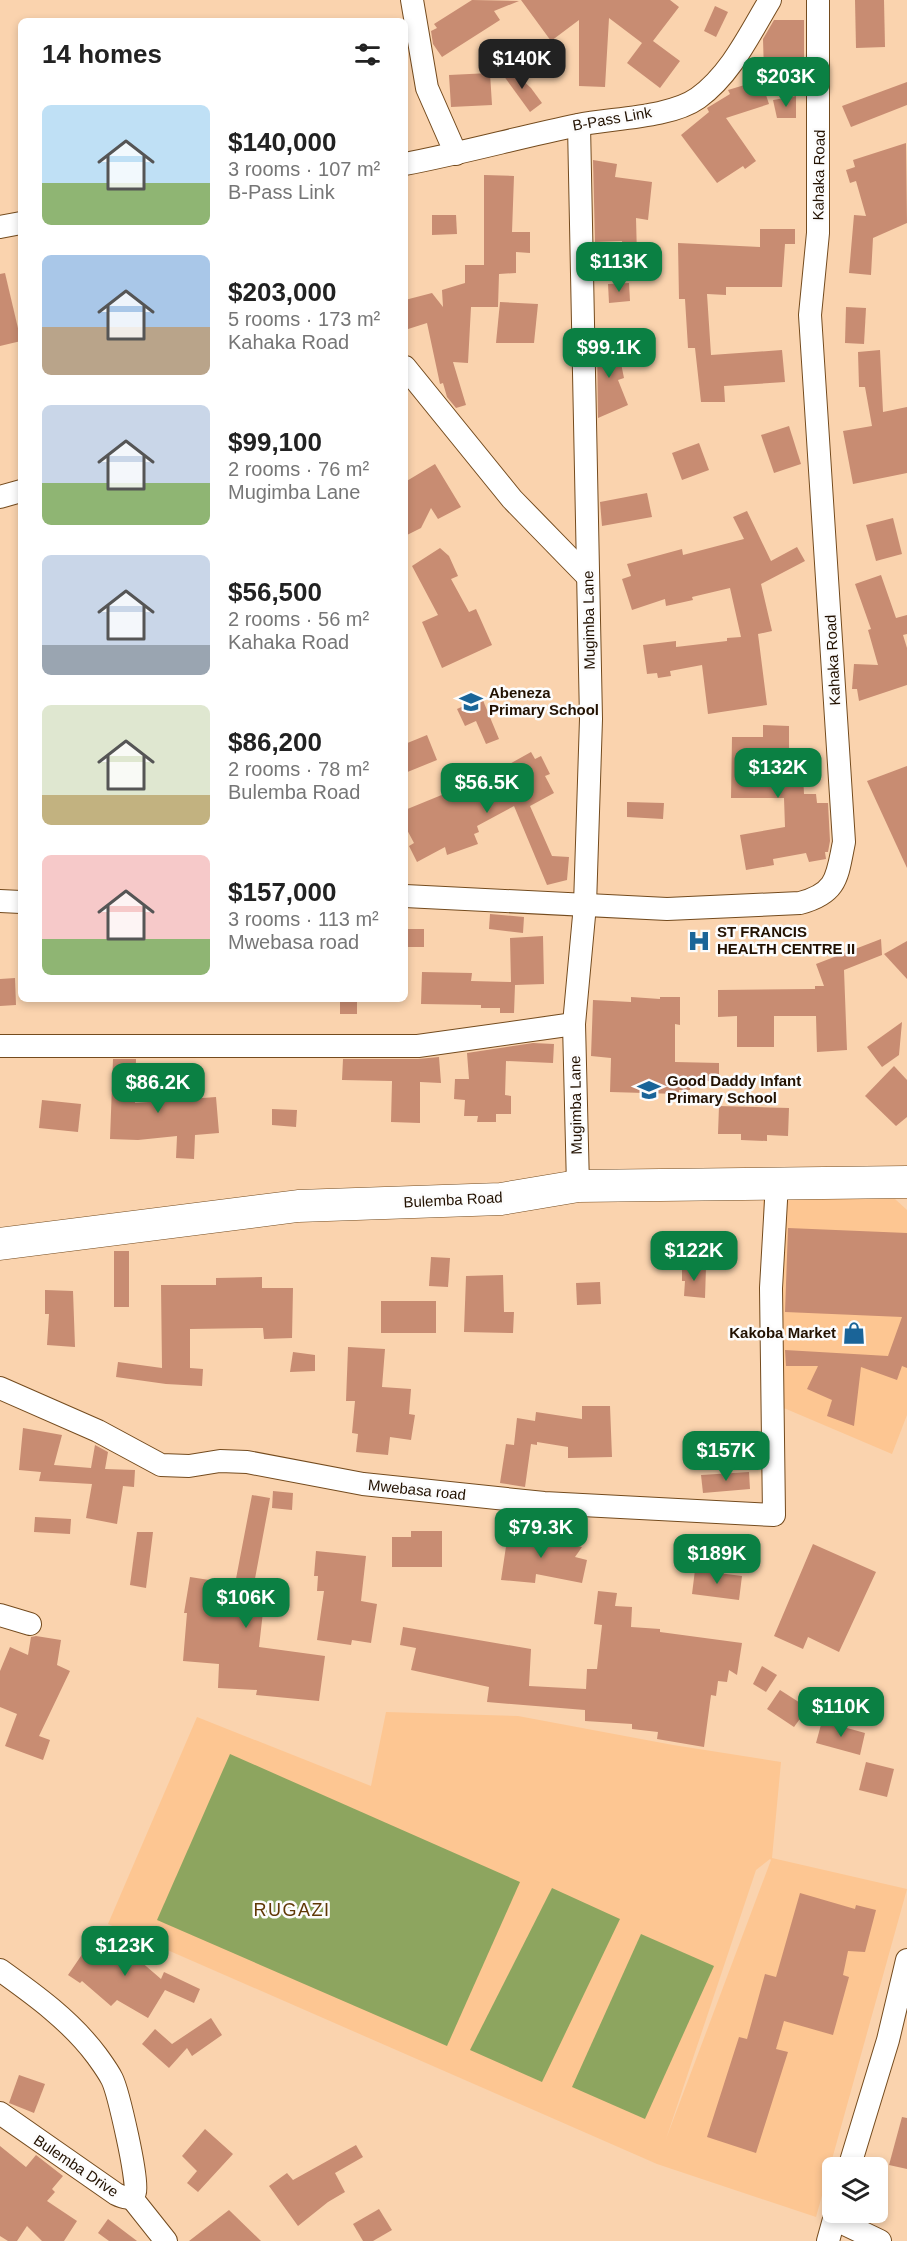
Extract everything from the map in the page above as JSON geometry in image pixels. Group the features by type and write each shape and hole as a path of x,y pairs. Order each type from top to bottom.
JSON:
{"main road":[{"name":"Bulemba Road","path":"0,1244 298,1206 501,1199 578,1186 907,1182"}],"street":[{"path":"412,0 427,88 456,154"},
{"name":"B-Pass Link","path":"408,163 579,124 676,108 695,100 723,75 739,53 770,0"},
{"name":"Kahaka Road","path":"408,896 667,909 800,903 821,897 836,879 844,842 810,315 818,234 818,0"},
{"name":"Mugimba Lane","path":"578,1186 574,1024 585,905 591,719 579,124"},
{"path":"0,227 18,224"},
{"path":"408,371 512,499 588,577"},
{"path":"0,497 18,492"},
{"path":"0,901 18,902"},
{"path":"0,1046 418,1046 574,1024"},
{"name":"Mwebasa road","path":"0,1388 98,1431 161,1465 189,1466 220,1461 247,1462 363,1484 544,1503 774,1515 771,1288 777,1183"},
{"path":"0,1615 30,1624"},
{"path":"852,2157 888,2040 907,1960"},
{"name":"Bulemba Drive","path":"0,1970 49,2005 95,2053 113,2080 135,2172 135,2192 131,2197 124,2198 116,2194 0,2114"},
{"path":"131,2197 166,2241"},
{"path":"828,2241 833,2223"},
{"path":"848,2223 880,2241"}],"shaded area":[{"path":"763,1195 895,1199 907,1210 907,1415 892,1454 765,1400"},
{"path":"386,1712 518,1716 673,1745 781,1762 772,1858 907,1889 833,2157 822,2157 822,2195 816,2217 657,2164 108,1924 197,1717 371,1786","holes":["770,1859 771,1860 666,2139 756,1870"]},
{"path":"230,1754 520,1882 447,2046 157,1920"},
{"path":"552,1888 620,1919 542,2082 470,2050"},
{"path":"641,1934 714,1966 645,2119 572,2087"}],"building":[{"path":"472,0 519,1 494,11 500,20 442,57 433,44 431,31 437,28 434,24"},
{"path":"521,0 670,0 679,7 653,41 680,61 660,88 627,63 642,43 609,18 605,87 579,86 579,20 551,41"},
{"path":"855,0 884,0 885,47 856,48"},
{"path":"715,6 728,12 716,37 704,31"},
{"path":"774,20 804,20 804,69 764,72 763,39"},
{"path":"507,66 531,88 542,103 530,112 501,72"},
{"path":"490,73 492,105 451,107 449,75"},
{"path":"761,80 769,104 726,118 756,161 745,169 743,166 717,183 681,135 709,112 707,108 730,94 728,90"},
{"path":"907,82 907,105 851,127 842,106"},
{"path":"796,96 796,118 777,118 773,100"},
{"path":"906,143 907,223 873,238 871,275 849,273 854,215 866,216 856,181 850,183 846,170 855,167 853,160"},
{"path":"593,160 617,164 615,177 652,182 648,220 636,218 637,256 623,257 622,241 595,242"},
{"path":"484,175 514,176 512,232 530,232 530,253 516,252 516,273 499,274 498,307 471,307 468,363 453,362 466,405 456,408 447,397 443,383 440,384 427,323 408,329 408,299 432,293 443,307 442,290 465,283 465,265 484,265"},
{"path":"432,215 456,215 457,234 432,235"},
{"path":"760,229 795,229 795,244 785,244 782,287 726,287 726,295 707,294 711,355 782,350 785,382 724,386 725,402 701,402 695,348 688,348 685,299 679,299 678,243 760,247"},
{"path":"5,273 18,328 18,342 0,346 0,274"},
{"path":"629,283 630,301 609,303 608,284"},
{"path":"500,302 538,304 534,343 496,343"},
{"path":"846,307 866,308 864,344 845,343"},
{"path":"616,339 624,378 618,380 628,405 598,418 597,343"},
{"path":"880,350 883,412 907,407 907,473 853,484 843,431 872,426 865,387 859,387 858,352"},
{"path":"789,426 801,464 774,473 761,435"},
{"path":"699,443 709,470 682,480 672,453"},
{"path":"435,464 461,507 438,519 431,508 421,528 408,534 408,480"},
{"path":"647,493 652,517 602,526 600,502"},
{"path":"747,511 771,561 797,547 805,561 761,584 772,631 758,634 767,705 708,714 702,665 670,671 671,676 658,678 657,673 647,674 643,645 676,641 676,647 727,641 727,638 741,637 730,588 692,597 693,600 666,606 665,599 632,610 622,579 631,576 627,564 682,549 683,555 744,539 733,517"},
{"path":"893,518 902,554 876,561 866,525"},
{"path":"440,548 449,556 458,576 451,579 469,612 476,609 492,645 442,668 422,622 438,615 412,566"},
{"path":"881,575 896,618 907,615 907,634 903,635 907,648 907,685 859,701 857,689 852,689 854,664 878,665 868,630 871,629 855,584"},
{"path":"482,698 499,739 486,744 476,721 465,726 457,709"},
{"path":"763,725 789,726 789,754 802,754 804,794 816,794 817,803 828,803 830,841 828,852 825,852 826,859 809,862 806,853 773,859 774,865 746,870 740,835 785,827 784,798 731,798 732,737 763,737"},
{"path":"427,735 437,760 408,772 408,743"},
{"path":"531,752 535,759 541,756 550,774 545,776 554,793 530,806 552,856 569,857 567,880 547,885 514,806 477,826 479,832 474,834 478,844 447,855 445,847 417,862 409,846 414,843 408,832 408,809 488,776"},
{"path":"907,766 907,868 867,781"},
{"path":"627,802 664,803 663,819 627,817"},
{"path":"490,914 524,917 523,933 489,929"},
{"path":"408,929 424,929 424,947 408,947"},
{"path":"543,936 544,984 515,985 514,1013 500,1013 500,1008 481,1008 481,1005 421,1004 422,972 472,973 471,981 511,982 510,938"},
{"path":"881,939 882,955 844,970 847,1050 817,1052 816,1016 774,1016 774,1047 737,1047 737,1016 718,1017 718,990 815,989 815,986 824,986 816,964"},
{"path":"907,941 907,979 884,954"},
{"path":"15,978 16,1005 0,1006 0,979"},
{"path":"631,997 660,999 660,997 680,997 680,1025 675,1024 675,1062 719,1063 719,1081 691,1081 690,1090 679,1090 679,1094 610,1092 611,1058 591,1056 593,1000 631,1002"},
{"path":"340,1002 357,1002 357,1014 340,1014"},
{"path":"902,1022 899,1055 882,1067 867,1047"},
{"path":"533,1043 554,1044 553,1063 506,1061 505,1095 511,1096 511,1114 496,1114 496,1122 477,1122 478,1116 464,1116 465,1100 454,1099 455,1079 469,1079 467,1053"},
{"path":"439,1057 441,1083 420,1082 420,1123 391,1122 392,1081 342,1080 343,1059"},
{"path":"113,1059 136,1059 135,1103 216,1097 219,1133 195,1135 194,1159 176,1158 177,1136 138,1140 110,1139"},
{"path":"894,1066 907,1080 907,1117 896,1126 865,1096"},
{"path":"42,1100 81,1104 78,1132 39,1128"},
{"path":"719,1106 789,1108 788,1136 767,1135 767,1141 741,1140 741,1134 718,1134"},
{"path":"272,1109 297,1110 296,1127 272,1125"},
{"path":"788,1228 907,1233 907,1368 902,1366 897,1380 861,1367 854,1426 827,1416 832,1400 807,1389 818,1366 786,1366 785,1350 888,1356 902,1317 785,1312"},
{"path":"114,1251 129,1251 129,1307 114,1307"},
{"path":"431,1257 450,1258 448,1287 429,1286"},
{"path":"682,1267 706,1267 705,1298 684,1296 685,1281 682,1281"},
{"path":"503,1275 504,1312 514,1312 513,1333 464,1332 466,1276"},
{"path":"262,1277 262,1288 293,1288 292,1338 264,1339 263,1328 190,1329 190,1368 203,1369 202,1386 116,1377 118,1362 162,1368 161,1285 216,1285 216,1278"},
{"path":"600,1282 601,1304 577,1305 576,1283"},
{"path":"45,1290 73,1291 75,1347 47,1345 49,1314 45,1314"},
{"path":"381,1301 436,1301 436,1333 381,1333"},
{"path":"348,1347 385,1349 382,1387 411,1389 409,1414 415,1415 411,1440 390,1437 388,1455 356,1452 358,1434 352,1433 355,1401 346,1401"},
{"path":"293,1352 315,1355 315,1371 290,1372"},
{"path":"582,1406 610,1406 612,1457 568,1458 568,1447 537,1442 537,1445 531,1444 525,1487 500,1483 506,1444 514,1445 517,1418 535,1421 536,1412 582,1419"},
{"path":"23,1428 62,1435 54,1465 91,1468 95,1445 108,1452 105,1469 135,1470 134,1487 123,1486 117,1524 86,1518 92,1484 39,1481 41,1472 19,1470"},
{"path":"749,1472 750,1489 703,1493 701,1475"},
{"path":"273,1491 293,1493 292,1510 272,1508"},
{"path":"252,1495 270,1498 254,1584 266,1585 259,1647 325,1656 319,1701 256,1695 257,1690 218,1688 219,1664 183,1661 187,1613 184,1613 190,1577 235,1584"},
{"path":"35,1517 71,1519 70,1534 34,1532"},
{"path":"411,1531 442,1531 442,1567 392,1567 392,1537 411,1537"},
{"path":"137,1532 153,1532 146,1588 130,1585"},
{"path":"508,1533 529,1534 582,1547 575,1557 587,1560 582,1583 536,1574 535,1583 501,1580"},
{"path":"813,1544 876,1572 839,1652 808,1637 803,1649 774,1636"},
{"path":"316,1551 366,1556 361,1601 377,1604 371,1643 352,1640 351,1645 317,1640 324,1591 317,1591 318,1576 314,1576"},
{"path":"695,1570 742,1576 739,1600 692,1594"},
{"path":"598,1591 617,1593 615,1606 632,1607 631,1627 660,1629 660,1632 742,1643 737,1675 729,1670 727,1682 718,1681 716,1696 711,1695 704,1747 657,1739 658,1732 632,1729 632,1724 585,1721 585,1710 487,1702 489,1687 411,1670 416,1648 400,1645 403,1627 531,1649 529,1686 586,1689 587,1669 597,1669 602,1625 594,1624"},
{"path":"31,1637 61,1640 57,1665 70,1671 39,1736 50,1740 43,1760 5,1746 17,1714 0,1707 0,1671 10,1647 28,1655"},
{"path":"762,1666 777,1675 766,1692 753,1684"},
{"path":"780,1690 805,1706 805,1712 794,1727 767,1709"},
{"path":"822,1721 865,1733 860,1755 816,1743"},
{"path":"866,1762 894,1769 887,1797 859,1790"},
{"path":"800,1893 855,1909 856,1905 876,1910 865,1952 848,1951 843,1975 849,1977 833,2035 784,2021 776,2049 788,2052 756,2153 707,2137 739,2037 747,2039 765,1974 776,1977"},
{"path":"98,1931 125,1948 161,1979 164,1972 200,1989 194,2003 165,1990 148,2018 117,2000 111,2006 82,1981 80,1983 68,1975"},
{"path":"211,2018 222,2035 192,2056 187,2048 169,2068 142,2044 155,2029 172,2044"},
{"path":"19,2075 45,2084 34,2113 9,2103"},
{"path":"902,2117 907,2118 907,2169 889,2165"},
{"path":"205,2129 233,2154 198,2192 187,2183 197,2171 182,2156"},
{"path":"356,2145 363,2157 335,2173 345,2192 328,2202 298,2226 269,2186 287,2173 293,2180"},
{"path":"0,2146 26,2167 36,2155 63,2176 52,2189 55,2192 47,2201 77,2221 64,2241 42,2241 27,2226 17,2241 8,2241 0,2236"},
{"path":"379,2209 392,2230 373,2241 363,2241 353,2224"},
{"path":"229,2210 261,2241 189,2241"},
{"path":"108,2219 137,2241 109,2241 98,2233"}],"place":[{"name":"Abeneza Primary School","path":"471,702"},
{"name":"ST FRANCIS HEALTH CENTRE II","path":"699,941"},
{"name":"Good Daddy Infant Primary School","path":"649,1090"},
{"name":"Kakoba Market","path":"854,1333"}],"district":[{"name":"RUGAZI","path":"292,1910"}]}
